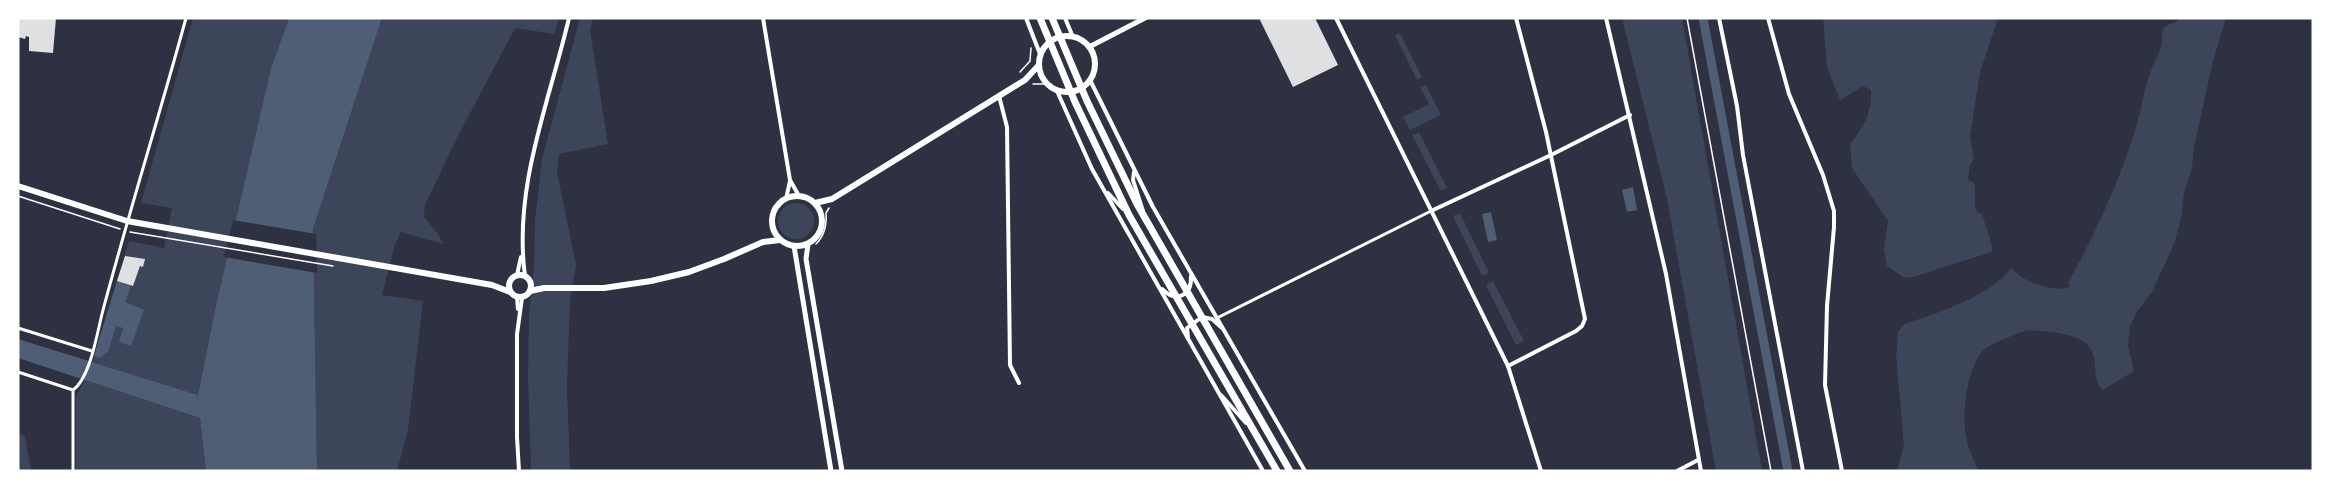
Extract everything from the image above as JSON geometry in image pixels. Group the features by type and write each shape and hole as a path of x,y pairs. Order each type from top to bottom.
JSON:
{"highway":[{"path":"1040,18 1071,92 1129,215 1277,471"},
{"path":"1052,18 1115,162 1290,471"}],"main road":[{"path":"1060,37 1073,37 1089,47 1095,61 1090,80 1082,88 1071,92 1058,91 1043,80 1038,66 1040,54 1051,41 1060,37"},
{"path":"815,204 832,199 1024,80 1038,66"},
{"path":"1024,80 1043,80"},
{"path":"18,186 127,221 492,285 519,298 530,291 544,288 604,288 651,281 706,266 763,242 780,240 794,246 811,245 821,229 823,213 832,199"},
{"path":"780,240 774,230 772,220 774,211 786,199 799,196 815,204 823,213"},
{"path":"763,242 774,230"},
{"path":"492,285 509,282 517,275 525,276 531,283 544,288"},
{"path":"509,282 510,292"},
{"path":"530,291 531,283"}],"street":[{"path":"73,390 81,384 90,358 123,231 153,138 186,18"},
{"path":"525,276 522,227 528,178 538,128 569,18"},
{"path":"763,18 790,180 799,196"},
{"path":"1026,18 1040,54"},
{"path":"1065,18 1073,37"},
{"path":"1089,47 1145,18"},
{"path":"1336,18 1508,366 1541,471"},
{"path":"1508,366 1576,331 1585,319 1551,155 1516,18"},
{"path":"1606,18 1666,274 1701,471"},
{"path":"1719,18 1803,471"},
{"path":"1768,18 1789,94 1823,175 1834,211 1827,306 1825,385 1842,471"},
{"path":"1090,80 1153,207 1305,471"},
{"path":"1058,91 1092,169 1263,471"},
{"path":"998,95 1007,127 1010,365 1019,383"},
{"path":"1217,318 1630,115"},
{"path":"1135,170 1133,180 1146,220"},
{"path":"786,199 790,180"},
{"path":"1103,189 1129,215"},
{"path":"811,245 806,259 842,471"},
{"path":"794,246 831,471"},
{"path":"517,275 522,254"},
{"path":"1159,285 1168,295 1176,297 1188,292 1192,285 1191,272"},
{"path":"519,298 517,437 519,471"},
{"path":"1188,341 1187,328 1202,317 1212,319 1224,331"},
{"path":"18,328 92,351"},
{"path":"18,372 73,390"},
{"path":"1215,387 1255,434"},
{"path":"73,390 73,471"},
{"path":"1677,471 1698,460"}],"path":[{"path":"1687,18 1771,471"},
{"path":"1024,80 1020,72 1030,61 1030,48"},
{"path":"18,196 123,231 333,266"},
{"path":"811,245 824,235 826,223 823,213"}],"shaded area":[{"path":"193,18 289,18 271,68 216,305 198,395 92,362 129,241 164,248 172,208 141,203"},
{"path":"289,18 382,18 313,229 317,471 206,471 200,418 18,358 18,339 198,395 216,305 271,68"},
{"path":"382,18 559,18 554,34 515,28 458,136 425,205 424,217 443,244 401,232 395,244 382,295 423,301 408,430 397,471 317,471 313,229"},
{"path":"580,18 593,18 590,30 608,144 559,154 557,172 576,265 570,301 567,387 570,471 531,471 528,377 529,313 534,269 535,220 542,159"},
{"path":"1622,18 1682,18 1762,471 1716,471 1667,199"},
{"path":"1823,18 1998,18 1980,72 1970,136 1974,160 1970,165 1968,180 1974,183 1976,208 1977,212 1982,214 1993,249 1991,252 1913,277 1904,278 1887,266 1884,249 1888,221 1852,168 1850,144 1866,119 1871,90 1863,86 1840,100 1827,68"},
{"path":"2179,18 2226,18 2213,61 2174,244 2152,292 2136,313 2130,327 2128,346 2134,371 2103,390 2096,379 2093,353 2084,342 2074,337 2051,332 2030,330 2021,332 1985,349 1973,367 1969,379 1965,406 1965,431 1978,471 1897,471 1904,445 1896,356 1898,331 1905,324 1977,295 2003,278 2011,268 2023,277 2044,287 2060,289 2070,286 2068,283 2105,208 2128,151 2150,73 2161,48 2163,30"},
{"path":"1400,33 1422,77 1417,80 1395,35"},
{"path":"1426,85 1441,115 1410,130 1403,117 1429,104 1420,87"},
{"path":"1419,132 1447,188 1441,191 1412,135"},
{"path":"1633,187 1637,210 1627,212 1622,190"},
{"path":"796,203 809,208 814,221 809,234 796,239 783,234 778,221 783,208"},
{"path":"1491,212 1497,240 1488,242 1482,214"},
{"path":"1460,213 1489,273 1482,276 1453,216"},
{"path":"117,281 131,286 125,302 144,310 131,346 119,342 123,328 116,326 108,352 99,358 94,356"},
{"path":"1493,281 1524,341 1516,345 1486,285"},
{"path":"85,380 200,418 206,471 76,471 76,396"},
{"path":"18,434 25,436 31,471 18,471"}],"pier":[{"path":"233,220 316,234 317,273 224,257"}],"building":[{"path":"18,18 56,18 53,53 29,51 29,37 26,36 25,39 18,37"},
{"path":"1259,18 1315,18 1338,65 1293,87"},
{"path":"125,256 145,259 133,286 117,281"}],"waterway":[{"path":"1703,18 1788,471"}]}
